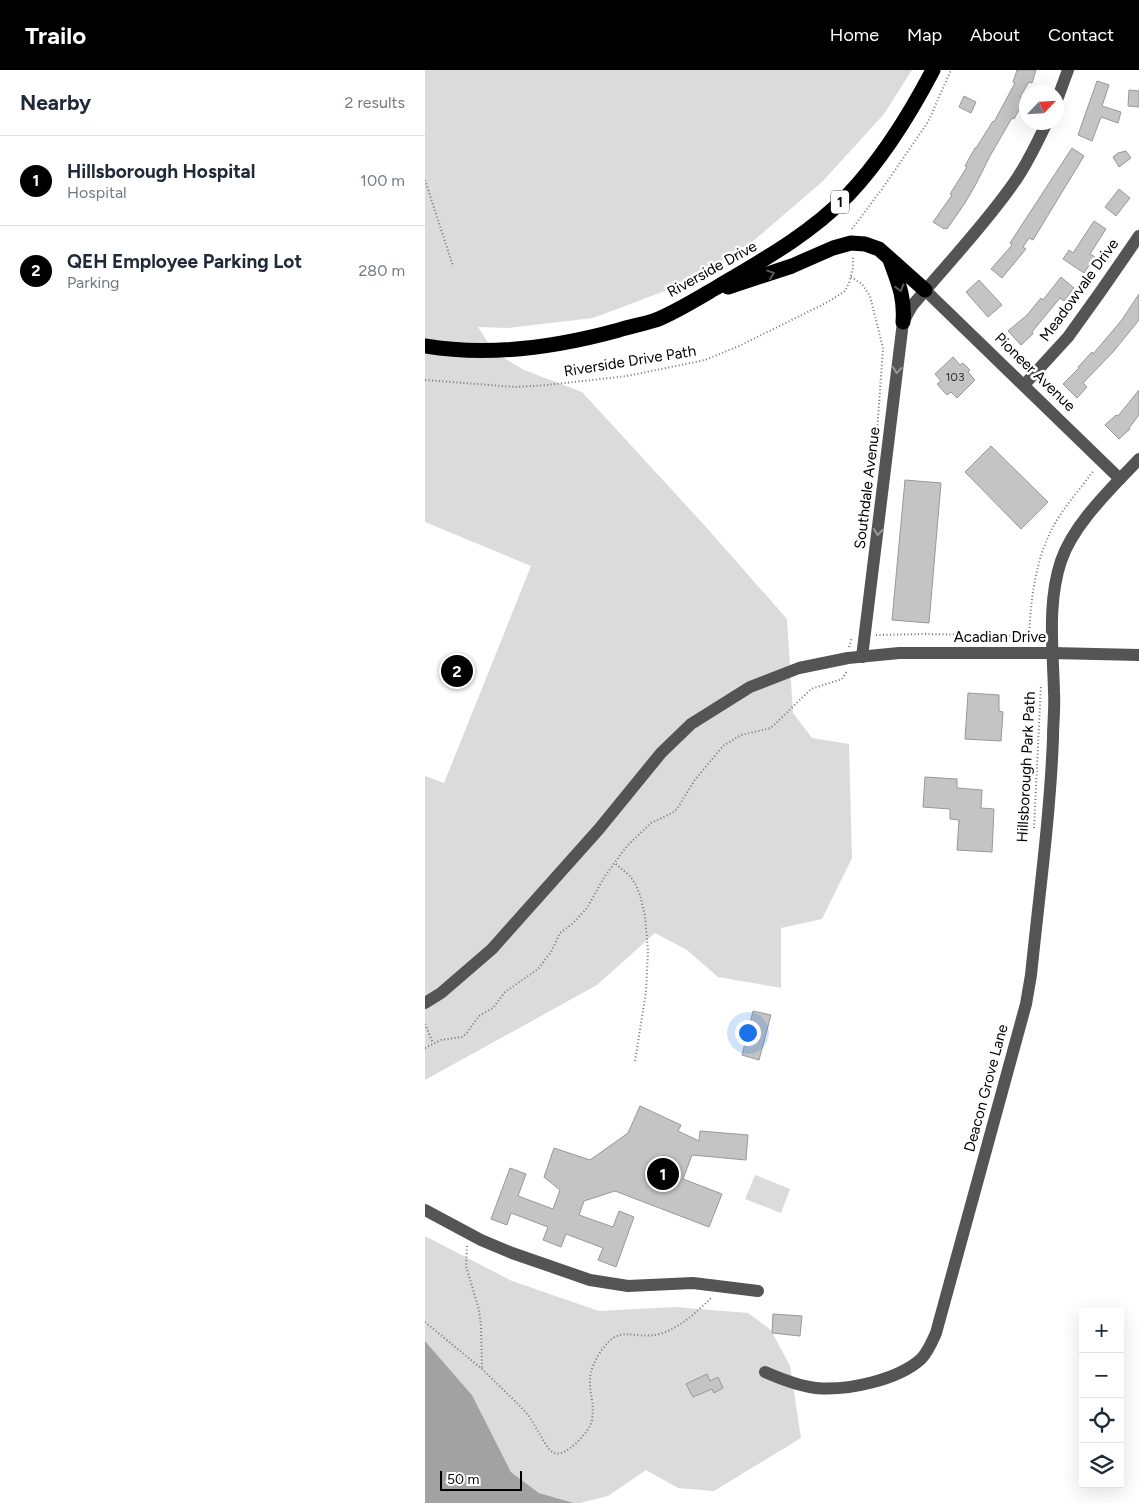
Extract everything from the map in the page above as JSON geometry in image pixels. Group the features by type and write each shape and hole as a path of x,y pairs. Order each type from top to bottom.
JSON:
{"highway":[{"name":"Riverside Drive","path":"425,346 441,349 513,350 556,344 657,320 707,293 781,250 815,225 848,194 881,155 908,116 933,70"},
{"path":"707,293 748,282 833,248 851,243 865,244 879,249 925,290"},
{"path":"888,256 900,286 904,305 903,322"}],"street":[{"path":"1062,85 1068,70"},
{"path":"903,322 912,306 925,290 992,213 1034,150 1043,130"},
{"name":"Meadowvale Drive","path":"1024,385 1068,336 1139,236"},
{"name":"Pioneer Avenue","path":"925,290 1120,479"},
{"name":"Southdale Avenue","path":"862,657 903,322"},
{"name":"Deacon Grove Lane","path":"765,1372 784,1380 817,1388 834,1388 865,1382 897,1374 910,1367 922,1357 936,1333 1029,990 1051,773 1054,695 1052,653 1054,596 1062,560 1077,531 1139,459"},
{"name":"Acadian Drive","path":"425,1004 492,949 592,837 661,752 691,724 726,701 768,679 799,668 848,658 899,653 1052,653 1139,656"},
{"path":"425,1210 512,1253 590,1280 628,1286 693,1283 758,1291"}],"path":[{"path":"851,232 852,227 882,189 928,122 951,70"},
{"path":"425,180 453,266"},
{"path":"853,254 851,277 862,284 870,296 883,348 876,438"},
{"name":"Riverside Drive Path","path":"425,380 516,387 547,385 627,376 705,360 739,346 828,302 845,291 851,277"},
{"path":"876,635 1029,636 1031,602 1041,553 1054,526 1095,470"},
{"path":"425,1048 441,1040 462,1037 479,1016 493,1008 505,992 538,968 551,952 560,933 573,924 587,908 605,876 627,846 651,823 677,809 694,781 723,746 741,735 771,728 811,689 842,679 846,674 850,640 857,636"},
{"name":"Hillsborough Park Path","path":"1034,830 1041,685"},
{"path":"615,863 629,876 636,886 645,916 648,950 646,992 635,1061"},
{"path":"425,1024 433,1043"},
{"path":"467,1232 466,1266 479,1310 481,1369"},
{"path":"425,1322 481,1369 525,1412 548,1448 552,1452 561,1454 581,1438 590,1426 592,1410 589,1383 590,1371 609,1340 619,1335 654,1335 672,1329 699,1310 719,1287"}],"shaded area":[{"path":"425,70 912,70 884,114 822,182 751,243 678,286 593,318 507,328 478,327 494,352 524,370 582,392 706,527 787,619 793,713 812,738 849,744 852,858 822,919 781,928 781,988 718,977 687,950 655,933 597,985 425,1080 425,776 444,783 531,566 425,522"},
{"path":"755,1175 790,1189 781,1213 745,1199"},
{"path":"425,1236 512,1281 599,1311 675,1307 748,1313 771,1330 790,1366 801,1438 714,1491 678,1488 646,1470 608,1496 580,1503 539,1493 511,1472 472,1395 425,1341"},
{"path":"425,1341 472,1395 511,1472 539,1493 574,1503 425,1503"}],"building":[{"path":"1017,70 1036,70 1032,83 1019,85 1019,110 1014,119 1012,118 965,203 947,229 944,229 933,222 952,195 950,194 967,167 965,166 975,148 994,122 1015,83 1013,82"},
{"path":"1097,81 1109,85 1102,106 1121,112 1118,123 1101,117 1092,141 1078,135"},
{"path":"1129,90 1139,91 1139,107 1128,106"},
{"path":"964,96 976,102 971,113 959,107"},
{"path":"1072,148 1084,156 1033,240 1029,238 1023,247 1026,249 1002,278 991,269 1012,245 1010,243"},
{"path":"1126,151 1131,158 1119,167 1113,157 1118,153"},
{"path":"1119,189 1130,198 1116,216 1105,207"},
{"path":"1094,221 1106,229 1090,254 1095,257 1084,273 1063,259 1069,250 1073,253"},
{"path":"1061,277 1074,288 1064,301 1060,298 1032,332 1033,334 1021,345 1008,331 1027,315 1041,298 1043,300"},
{"path":"979,280 1002,305 988,317 966,292"},
{"path":"1139,294 1139,320 1113,352 1083,383 1087,387 1077,398 1063,384 1092,352 1093,354 1121,321"},
{"path":"953,357 960,365 963,363 970,370 968,372 975,380 957,398 951,392 947,395 937,384 941,381 935,374"},
{"path":"1139,390 1139,415 1130,429 1119,439 1105,425 1116,415 1118,416"},
{"path":"991,446 1048,502 1021,529 965,472"},
{"path":"905,480 941,483 929,623 892,620"},
{"path":"968,693 999,695 999,711 1003,712 1001,741 965,739"},
{"path":"925,777 957,779 957,788 982,790 981,808 994,809 992,852 957,850 959,820 950,819 950,809 923,807"},
{"path":"753,1011 771,1015 759,1060 742,1055"},
{"path":"640,1106 681,1125 678,1131 699,1141 700,1131 748,1135 746,1160 692,1155 683,1179 722,1194 709,1227 615,1191 584,1201 579,1215 613,1227 619,1211 634,1217 616,1267 598,1260 603,1248 566,1234 561,1247 543,1240 548,1227 511,1213 507,1225 491,1219 510,1168 526,1174 518,1196 553,1209 560,1190 544,1177 554,1148 590,1160 628,1133"},
{"path":"773,1314 802,1316 800,1336 772,1333"},
{"path":"707,1374 710,1381 718,1377 723,1388 714,1393 712,1389 693,1397 686,1384"}],"place":[{"name":"QEH Employee Parking Lot","path":"457,671"},
{"name":"Hillsborough Hospital","path":"663,1174"}]}
